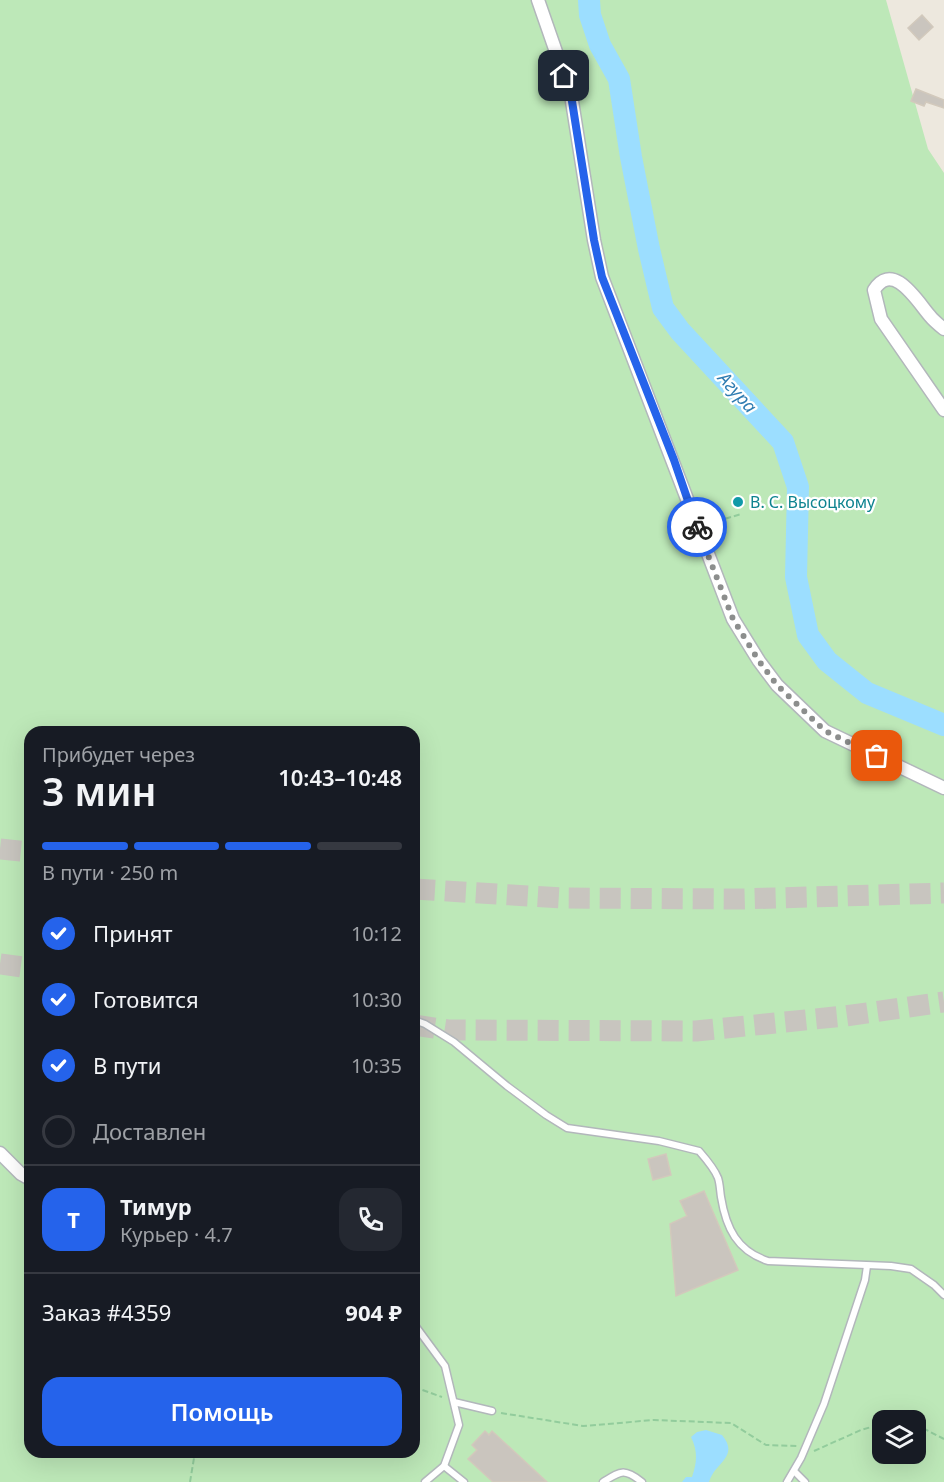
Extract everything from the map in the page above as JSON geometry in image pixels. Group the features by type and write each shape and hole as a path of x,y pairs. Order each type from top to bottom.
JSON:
{"street":[{"path":"538,0 571,95 602,277 733,619 777,685 825,731 944,788"},
{"path":"944,329 912,293 895,279 886,279 874,290 881,320 944,410"},
{"path":"0,1153 24,1176"}],"lane":[{"path":"420,1022 454,1042 507,1086 567,1128 659,1141 699,1151 718,1178 729,1228 740,1246 759,1258 768,1262 911,1269 944,1295"},
{"path":"787,1482 801,1458 824,1404 865,1280 867,1266"},
{"path":"420,1332 445,1366 459,1425 444,1466 425,1482"},
{"path":"454,1402 492,1411"},
{"path":"444,1466 464,1482"},
{"path":"794,1471 806,1482"},
{"path":"603,1482 620,1472 627,1472 642,1482"}],"path":[{"path":"697,527 741,514"},
{"path":"420,1389 454,1402"},
{"path":"492,1411 583,1426 654,1420 731,1423 766,1445 805,1447"},
{"path":"801,1458 872,1427"},
{"path":"926,1430 944,1439"},
{"path":"190,1482 194,1458"}],"green space":[{"path":"0,0 886,0 928,149 944,173 944,1482 0,1482"}],"water":[{"path":"706,1430 722,1435 727,1443 727,1454 709,1482 682,1482 686,1477 692,1477 695,1467 696,1452 691,1437 697,1432"}],"building":[{"path":"922,15 933,27 919,40 908,28"},
{"path":"916,89 944,100 944,108 926,102 924,106 911,101"},
{"path":"666,1154 671,1175 653,1180 648,1159"},
{"path":"704,1191 738,1270 676,1296 670,1224 687,1216 680,1201"},
{"path":"485,1431 489,1435 492,1431 547,1482 493,1482 468,1459 477,1450 472,1445"}],"waterway":[{"name":"Агура","path":"589,0 590,15 600,45 619,79 631,157 663,308 680,331 783,442 798,487 796,577 808,635 827,661 867,693 944,725"}],"tunnel":[{"path":"0,849 24,851"},
{"path":"420,889 562,898 741,899 944,893"},
{"path":"0,964 24,967"},
{"path":"420,1026 448,1030 696,1031 845,1016 944,1002"}],"way so far":[{"path":"697,527 733,619 777,685 825,731 877,756"}],"place":[{"name":"В. С. Высоцкому","path":"738,502"}],"route":[{"path":"564,76 571,95 602,277 674,460 697,527"}]}
